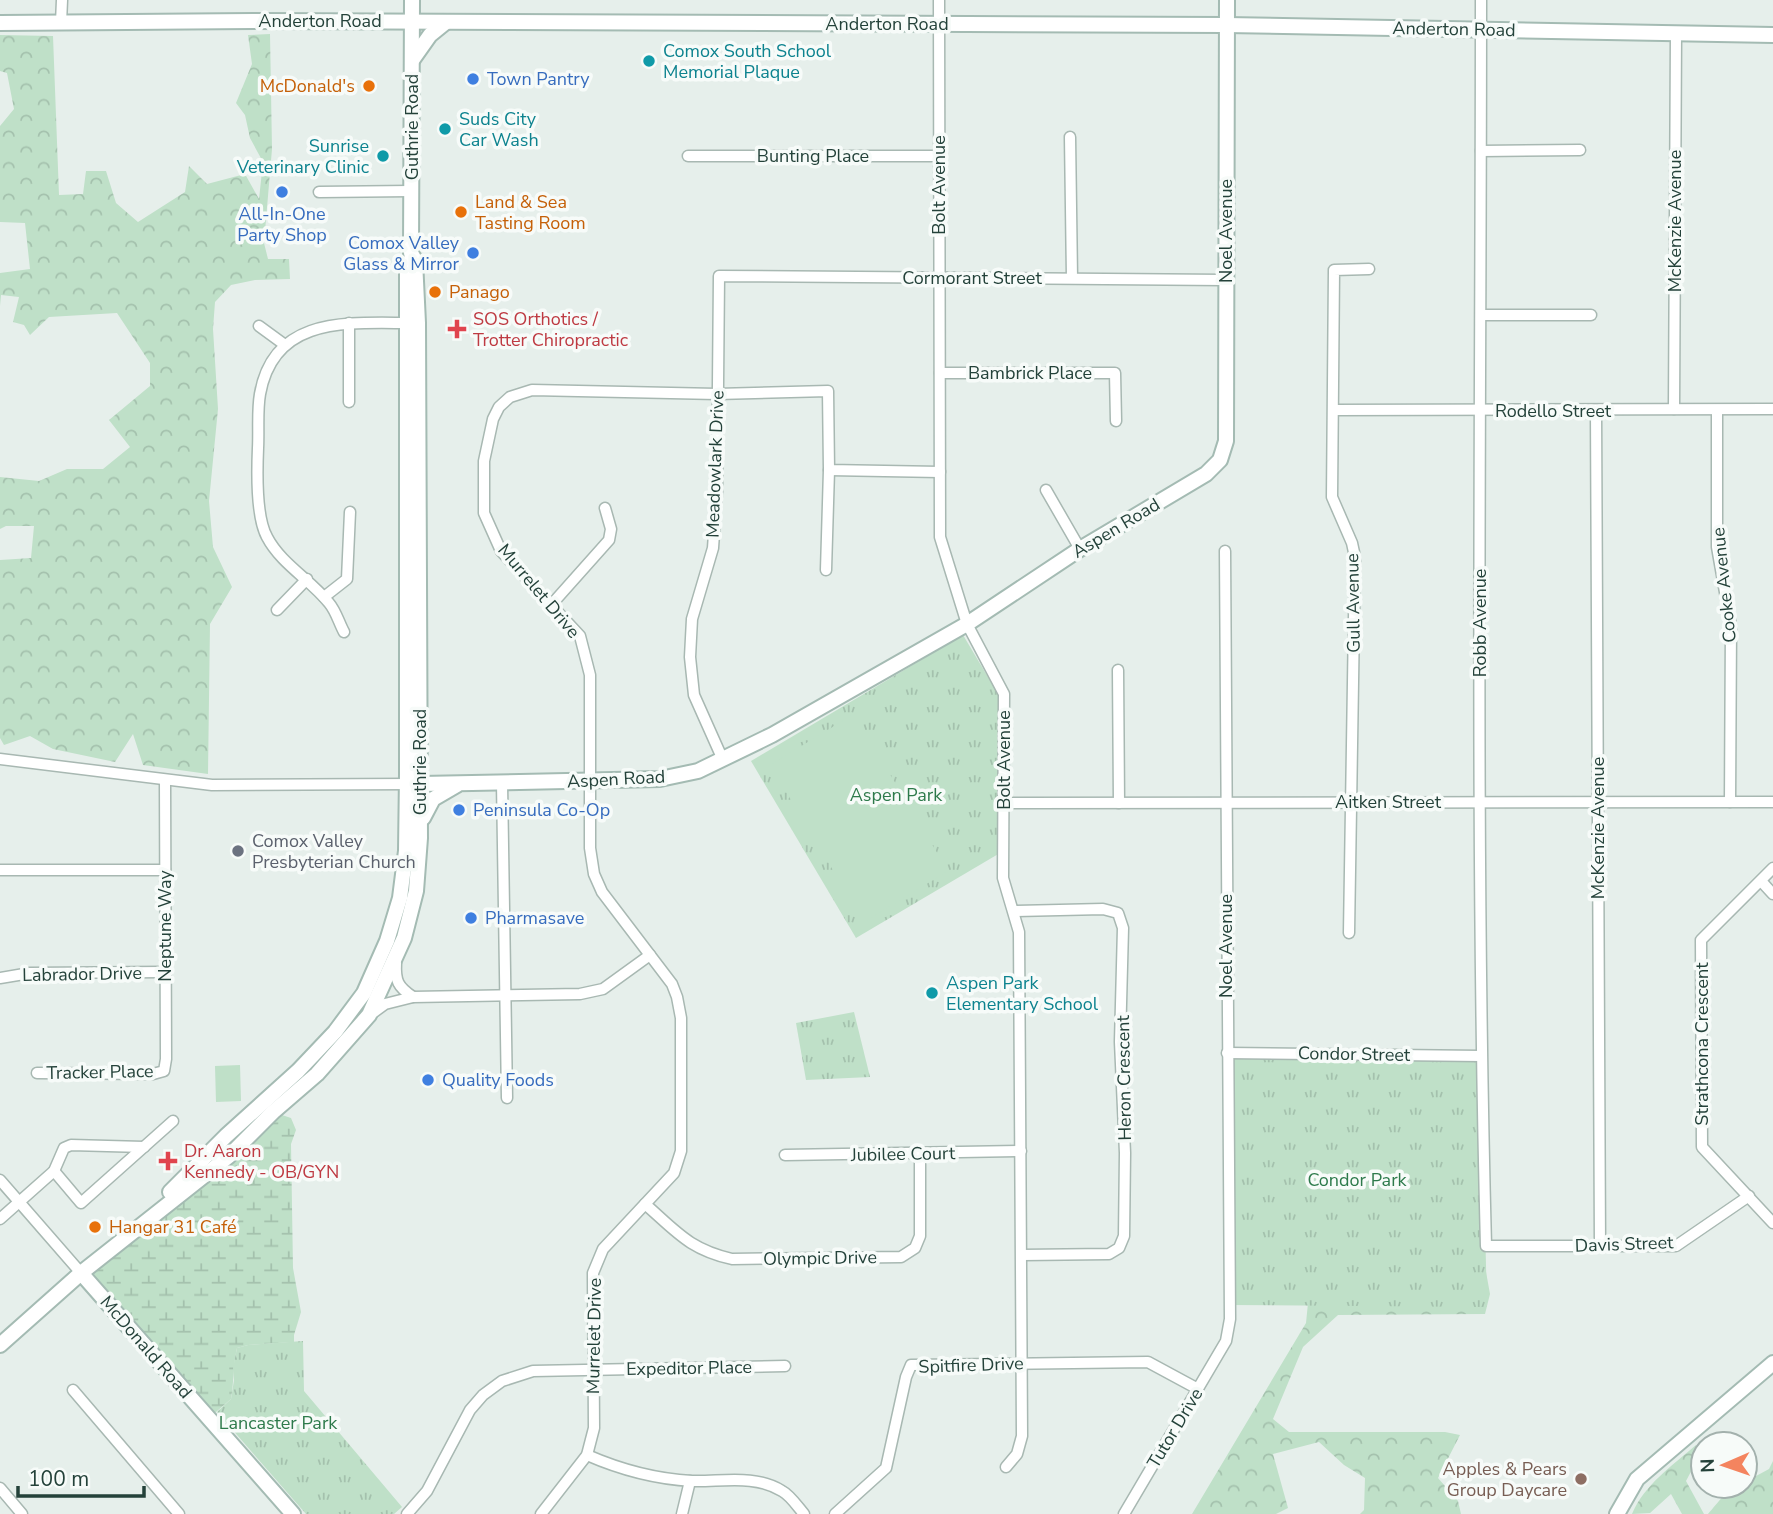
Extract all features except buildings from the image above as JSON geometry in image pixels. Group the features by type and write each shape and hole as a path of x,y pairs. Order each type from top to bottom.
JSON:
{"main road":[{"name":"Guthrie Road","path":"124,1238 335,1032 364,993 387,941 400,898 414,784 411,323 415,260 411,253 412,0"},
{"name":"Noel Avenue","path":"1220,460 1226,441 1227,0"},
{"path":"412,60 430,35 446,22"},
{"name":"Anderton Road","path":"0,23 1226,25 1773,35"},
{"name":"Aspen Road","path":"414,784 660,779 698,771 723,761 967,624 1080,549 1206,474 1220,460"},
{"path":"420,826 433,799 461,783"},
{"name":"Guthrie Road","path":"0,1345 81,1273 229,1156 273,1112 317,1074 369,1015 404,938 416,891 420,826 414,784"},
{"name":"McDonald Road","path":"81,1273 293,1514"},
{"path":"1617,1514 1637,1479 1773,1363"}],"street":[{"path":"61,23 62,0"},
{"name":"Bolt Avenue","path":"939,0 940,537 967,624 1004,694 1003,878 1019,932 1023,1436 1017,1454 1006,1467"},
{"name":"Robb Avenue","path":"1480,0 1481,1056 1486,1246"},
{"name":"McKenzie Avenue","path":"1674,409 1676,33"},
{"path":"1070,137 1072,278"},
{"path":"1480,151 1580,150"},
{"name":"Bunting Place","path":"688,156 939,156"},
{"path":"319,192 411,191"},
{"name":"Gull Avenue","path":"1349,933 1355,557 1332,496 1334,270 1369,268"},
{"name":"Cormorant Street","path":"716,279 1225,279"},
{"name":"Meadowlark Drive","path":"716,279 717,491 713,548 692,619 690,657 694,695 723,761"},
{"path":"1481,315 1591,315"},
{"path":"349,323 349,402"},
{"path":"344,632 331,605 277,551 266,536 261,514 258,453 260,394 269,367 285,345 306,332 323,326 349,323 411,323"},
{"path":"259,326 285,345"},
{"name":"Bambrick Place","path":"940,373 1115,373 1116,421"},
{"name":"Murrelet Drive","path":"587,1455 593,1429 593,1273 603,1249 674,1173 681,1151 681,1018 672,984 602,892 594,874 590,848 590,675 580,636 501,551 484,513 484,461 489,433 499,407 510,397 532,390 718,394 828,391 829,470"},
{"name":"Rodello Street","path":"1334,410 1773,410"},
{"name":"McKenzie Avenue","path":"1596,410 1600,1246"},
{"name":"Cooke Avenue","path":"1717,410 1717,547 1731,626 1730,802"},
{"path":"826,570 829,470 940,472"},
{"path":"1045,490 1080,549"},
{"path":"552,604 609,540 611,529 605,508"},
{"path":"324,597 347,579 350,512"},
{"name":"Noel Avenue","path":"1225,551 1230,1319 1226,1341"},
{"path":"277,610 307,579"},
{"path":"1118,670 1119,803"},
{"name":"Aspen Road","path":"0,758 212,785 414,784"},
{"name":"Neptune Way","path":"164,1071 165,781"},
{"path":"502,783 507,1098"},
{"name":"Aitken Street","path":"1003,803 1773,802"},
{"name":"Strathcona Crescent","path":"1773,868 1701,940 1702,1147 1773,1223"},
{"path":"4,870 165,870"},
{"path":"1761,881 1773,894"},
{"name":"Heron Crescent","path":"1014,911 1103,909 1118,913 1123,928 1121,1042 1125,1153 1124,1236 1119,1248 1109,1254 1022,1255"},
{"path":"396,955 397,984 413,997"},
{"path":"369,1015 385,1004 413,997 580,995 603,989 650,955"},
{"name":"Labrador Drive","path":"0,978 41,972 164,972"},
{"name":"Condor Street","path":"1227,1053 1481,1056"},
{"name":"Tracker Place","path":"37,1073 153,1074 164,1071"},
{"path":"54,1171 81,1203 173,1121"},
{"path":"0,1219 54,1171 64,1148 144,1147"},
{"name":"Jubilee Court","path":"785,1155 1021,1151"},
{"name":"Olympic Drive","path":"645,1204 690,1243 707,1253 732,1259 901,1256 915,1248 920,1236 920,1154"},
{"name":"McDonald Road","path":"0,1180 81,1273"},
{"name":"Davis Street","path":"1486,1246 1676,1246 1749,1196"},
{"name":"Tutor Drive","path":"1124,1514 1226,1341"},
{"name":"Spitfire Drive","path":"835,1514 886,1468 911,1365 1148,1362 1198,1389"},
{"name":"Expeditor Place","path":"407,1514 427,1491 470,1410 483,1395 502,1381 533,1371 785,1366"},
{"path":"73,1390 179,1514"},
{"path":"541,1514 587,1455 616,1468 690,1481 761,1482 783,1491 804,1514"},
{"path":"682,1514 690,1481"},
{"path":"0,1488 22,1514"}],"green space":[{"path":"270,34 272,149 264,243 268,259 289,259 290,279 255,280 231,285 215,302 213,329 218,409 209,501 213,547 232,587 210,624 208,774 143,765 133,734 115,762 53,749 30,736 4,745 0,738 0,560 31,558 34,526 6,526 0,529 0,477 39,481 67,469 103,469 130,447 109,420 150,386 150,363 117,313 49,317 30,335 24,325 13,322 19,297 1,295 0,306 0,273 30,269 25,223 0,222 0,126 14,109 7,73 0,71 0,35 53,36 59,195 83,194 86,171 106,171 116,203 138,222 185,192 189,166 207,184 245,174 259,199 263,162 250,138 245,115 236,103 252,64 248,35"},
{"name":"Aspen Park","path":"963,635 1001,699 1000,853 856,938 751,761"},
{"path":"854,714 948,871 864,922 770,765"},
{"path":"854,1012 870,1077 806,1080 796,1023"},
{"name":"Condor Park","path":"1227,1053 1481,1056 1487,1307 1230,1305"},
{"path":"240,1065 241,1101 216,1102 215,1066"},
{"path":"273,1112 291,1118 296,1130 291,1144 293,1268 301,1312 294,1342 237,1348 231,1399 209,1418 81,1273"},
{"path":"1483,1255 1490,1294 1485,1314 1338,1315 1303,1347 1273,1419 1289,1432 1445,1432 1460,1435 1438,1478 1458,1501 1461,1514 1360,1514 1364,1510 1365,1478 1344,1465 1319,1442 1273,1454 1288,1508 1276,1514 1192,1514 1306,1323 1308,1303"},
{"name":"Lancaster Park","path":"303,1341 304,1391 402,1507 394,1514 306,1514 217,1412 231,1399 237,1348"},
{"path":"1689,1451 1689,1475 1686,1481 1689,1486 1689,1500 1696,1500 1704,1514 1682,1514 1671,1494 1650,1513 1632,1514 1651,1485"},
{"path":"1773,1461 1773,1514 1708,1514 1720,1500 1759,1500 1759,1474 1769,1469"}],"place":[{"name":"Comox South School Memorial Plaque","path":"649,61"},
{"name":"Town Pantry","path":"473,79"},
{"name":"McDonald's","path":"369,86"},
{"name":"Suds City Car Wash","path":"445,129"},
{"name":"Sunrise Veterinary Clinic","path":"383,156"},
{"name":"All-In-One Party Shop","path":"282,192"},
{"name":"Land & Sea Tasting Room","path":"461,212"},
{"name":"Comox Valley Glass & Mirror","path":"473,253"},
{"name":"Panago","path":"435,292"},
{"name":"SOS Orthotics / Trotter Chiropractic","path":"457,329"},
{"name":"Peninsula Co-Op","path":"459,810"},
{"name":"Comox Valley Presbyterian Church","path":"238,851"},
{"name":"Pharmasave","path":"471,918"},
{"name":"Aspen Park Elementary School","path":"932,993"},
{"name":"Quality Foods","path":"428,1080"},
{"name":"Dr. Aaron Kennedy - OB/GYN","path":"168,1161"},
{"name":"Hangar 31 Café","path":"95,1227"},
{"name":"Apples & Pears Group Daycare","path":"1581,1479"}]}
